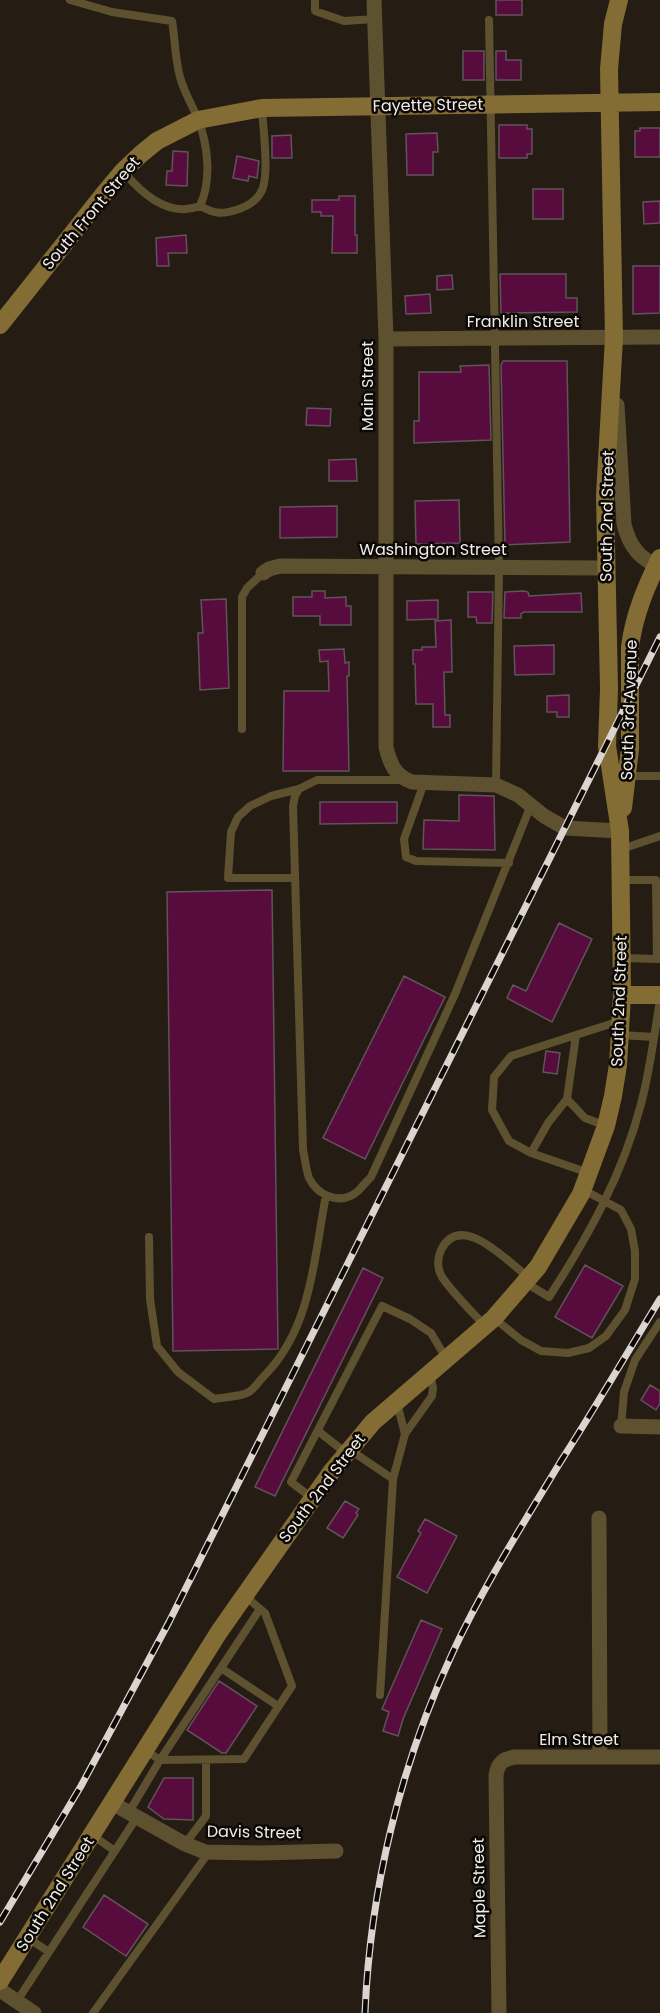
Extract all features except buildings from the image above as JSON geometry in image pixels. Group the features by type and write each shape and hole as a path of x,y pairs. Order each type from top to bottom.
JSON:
{"main road":[{"name":"South 2nd Street","path":"619,0 611,41 609,101 614,338 606,470 605,568 609,689 607,746 619,776"},
{"name":"Fayette Street","path":"198,120 262,108 660,102"},
{"name":"South Front Street","path":"0,325 123,171 157,141 198,120"},
{"name":"South 3rd Avenue","path":"620,831 619,776 630,750 630,648 639,606 659,563"},
{"name":"South 2nd Street","path":"0,1982 112,1803 152,1755 186,1704 244,1595 347,1451 373,1422 490,1322 527,1281 548,1250 585,1181 606,1126 613,1095 621,1028 622,995 620,831"},
{"path":"622,995 660,995"}],"street":[{"name":"Main Street","path":"374,0 386,339 386,747 399,775"},
{"name":"Franklin Street","path":"386,339 660,337"},
{"path":"613,360 624,524 629,542 638,555 659,563"},
{"name":"Washington Street","path":"263,573 280,566 605,568"},
{"path":"399,775 424,783 496,785 518,795 553,822 565,828 620,831"},
{"path":"621,1426 660,1427"},
{"path":"599,1518 600,1757"},
{"name":"Elm Street","path":"500,1764 507,1758 515,1757 660,1756"},
{"name":"Maple Street","path":"499,2013 496,1775 500,1764"},
{"name":"Davis Street","path":"112,1803 185,1844 208,1852 336,1851"},
{"path":"0,1990 34,2013"}],"lane":[{"path":"70,0 112,12 172,21 179,73 198,120 206,158 205,194 200,206 190,210 173,207 150,200 136,188 123,171"},
{"path":"315,0 315,11 344,21 375,20"},
{"path":"489,20 499,567 496,785"},
{"path":"200,206 214,213 228,213 255,200 262,192 266,175 262,108"},
{"path":"242,729 242,597 247,588 263,573"},
{"path":"295,878 228,878 231,832 237,817 250,806 272,796 299,789 317,780 399,775"},
{"path":"619,776 660,776"},
{"path":"424,783 404,839 406,856 416,861 509,863"},
{"path":"299,789 293,806 303,1150 308,1176 316,1190 342,1199 356,1193 370,1177 455,994 531,806"},
{"path":"620,849 660,836"},
{"path":"621,880 658,880 658,959 622,958"},
{"path":"654,1037 621,1028 576,1035 511,1056 494,1077 492,1110 509,1141 585,1181 605,1201 621,1210 631,1229 635,1251 635,1279 625,1310 606,1336 590,1348 568,1353 541,1352 490,1322 442,1276 438,1264 440,1254 444,1244 454,1236 466,1234 477,1238 549,1297 576,1256 605,1201 627,1150 642,1103 654,1037 660,1001"},
{"path":"531,1153 548,1123 567,1099 576,1035"},
{"path":"567,1099 585,1118 606,1126"},
{"path":"149,1237 150,1299 157,1346 178,1372 214,1399 248,1393 276,1364 296,1331 311,1286 326,1195"},
{"path":"312,1498 291,1482 382,1306 411,1319 431,1334 447,1360"},
{"path":"621,1426 624,1392 635,1360 660,1322"},
{"path":"380,1695 393,1479 405,1434 432,1396 430,1374"},
{"path":"397,1401 405,1434"},
{"path":"318,1431 393,1479"},
{"path":"17,2001 115,1851 133,1815 152,1755 206,1760 243,1759 292,1686 265,1613 244,1595"},
{"path":"186,1704 221,1668 260,1609"},
{"path":"221,1668 278,1706"},
{"path":"185,1844 206,1816 206,1760"},
{"path":"92,1835 115,1851"},
{"path":"93,2013 208,1852"},
{"path":"28,1938 50,1952"}],"railway":[{"path":"0,1922 81,1786 169,1622 660,637"},
{"path":"365,2013 373,1921 391,1829 417,1740 434,1697 452,1654 490,1580 660,1299"}]}
